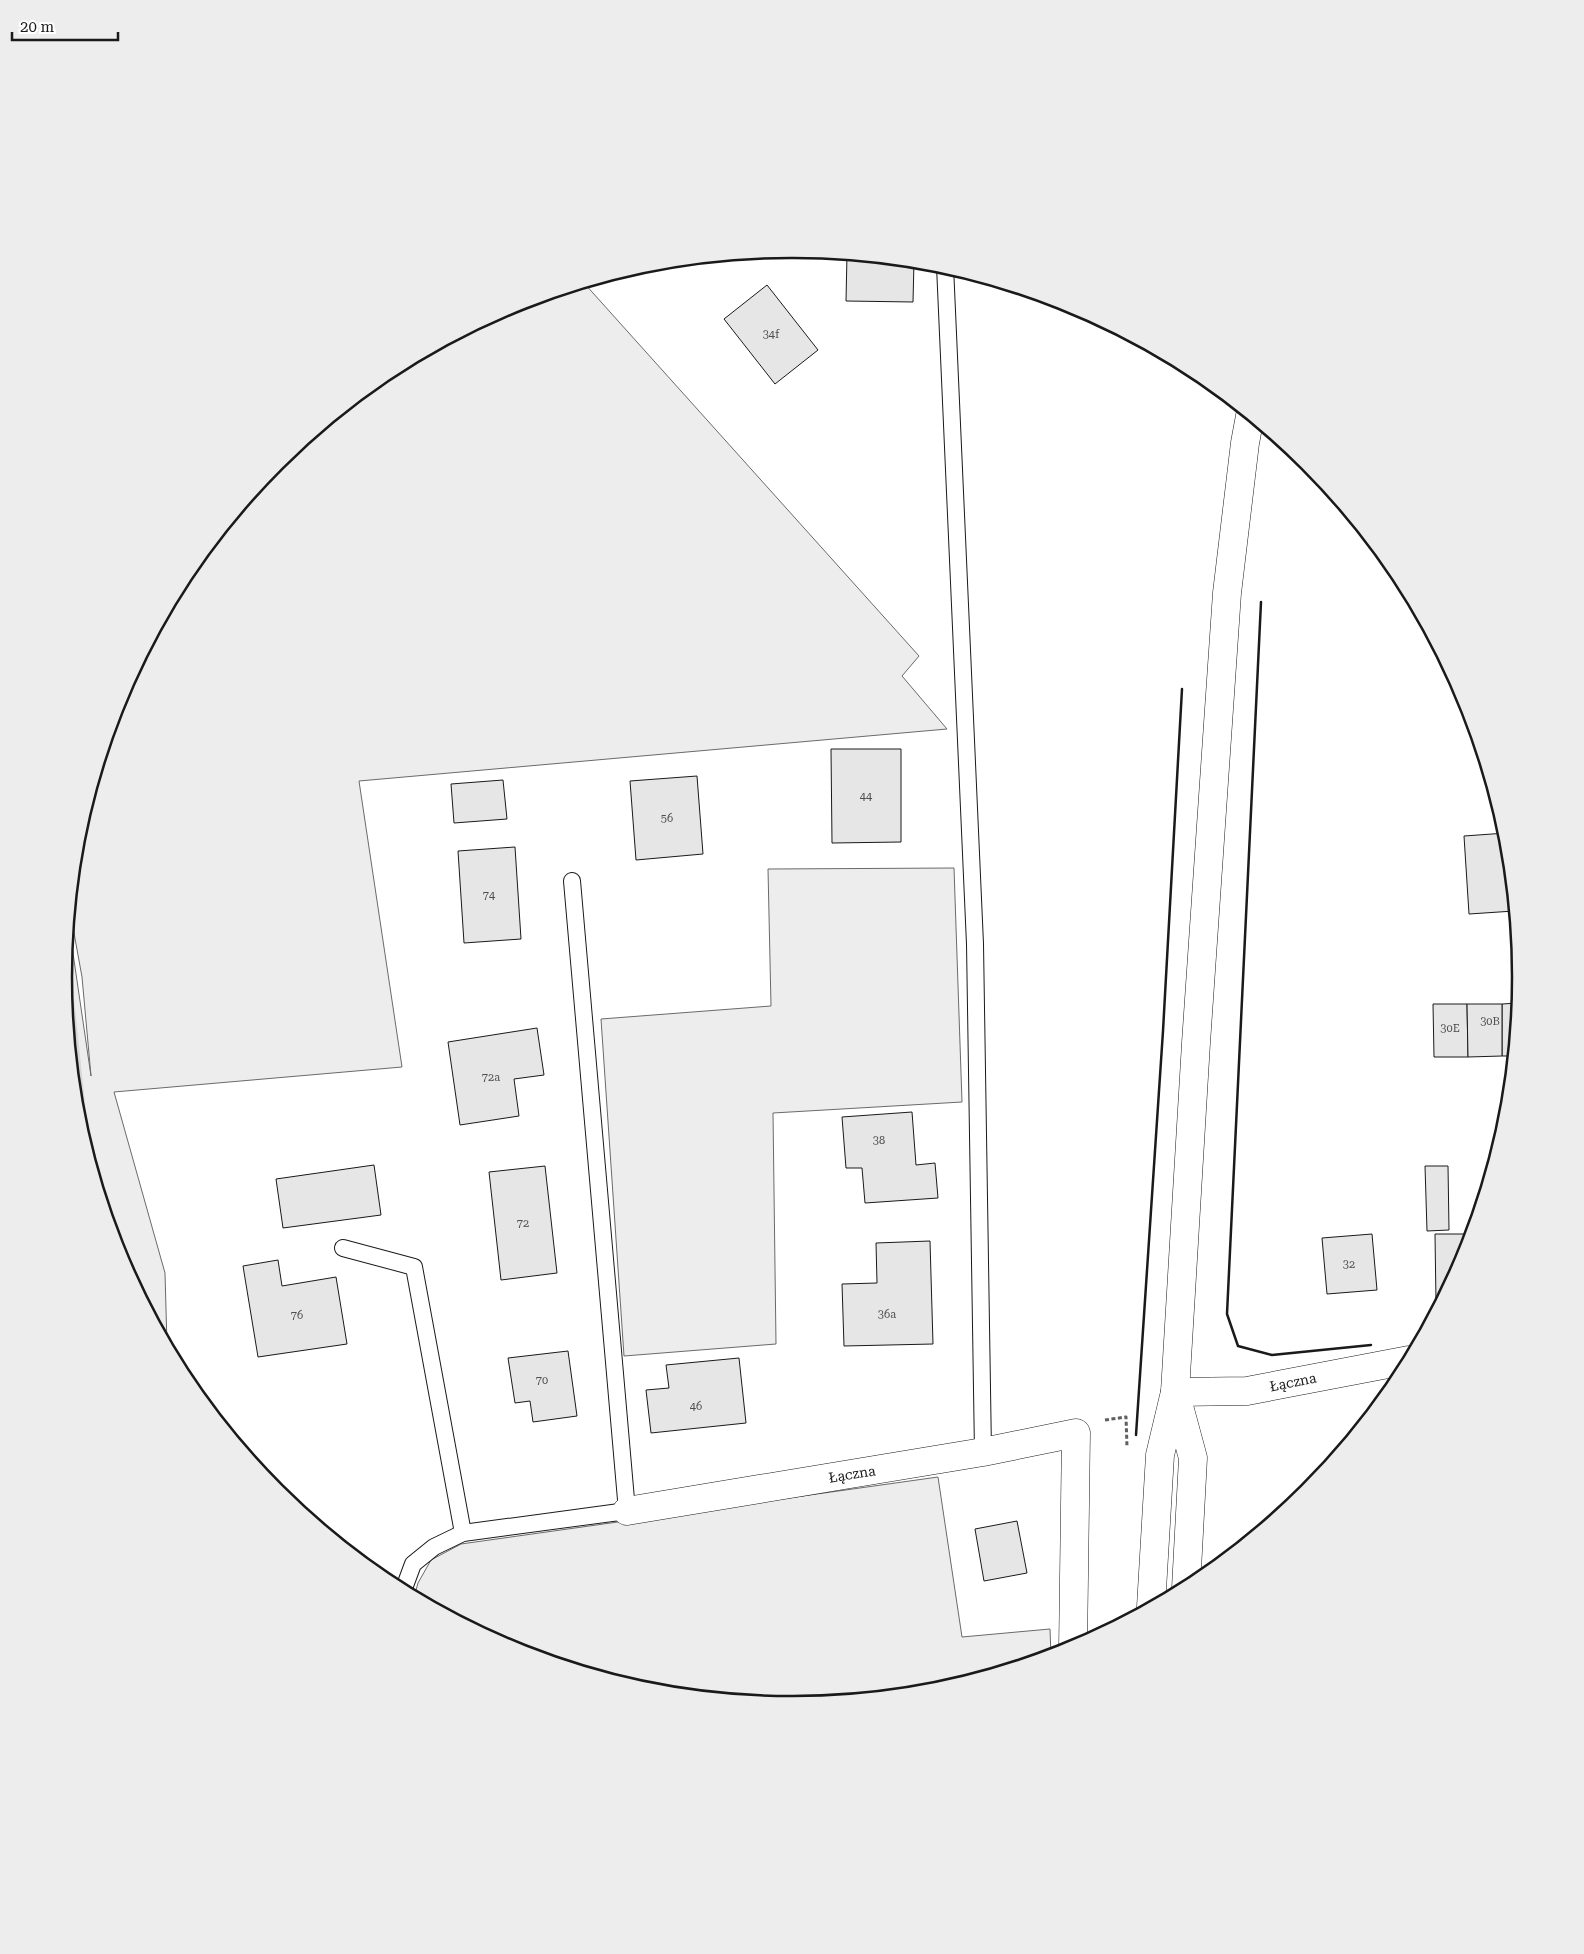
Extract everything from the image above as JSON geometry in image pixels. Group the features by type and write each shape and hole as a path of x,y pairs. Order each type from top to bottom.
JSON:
{"main road":[{"path":"1151,1600 1160,1455 1175,1392 1196,1043 1227,593 1249,422"},
{"name":"Łączna","path":"1175,1392 1247,1391 1399,1362"},
{"path":"1175,1392 1193,1458 1187,1578"},
{"name":"Łączna","path":"627,1511 983,1452 1088,1427"},
{"path":"1074,1639 1088,1427"}],"lane":[{"path":"945,274 975,944 983,1452"},
{"path":"406,1584 414,1564 434,1546 463,1533 627,1511 572,880"},
{"path":"343,1248 414,1267 463,1533"}],"path":[{"path":"1088,1427 1126,1417 1127,1445"}],"shaded area":[{"path":"588,288 919,656 902,676 947,729 359,781 402,1067 114,1092 165,1273 167,1333 127,1252 97,1163 86,1117 74,1024 73,953 91,1076 82,977 74,932 79,883 86,837 97,791 111,746 127,702 169,617 221,539 283,468 354,406 392,379 432,354 474,332 517,312"},
{"path":"954,868 962,1102 773,1113 776,1344 624,1356 601,1019 771,1006 768,869"},
{"path":"938,1477 962,1637 1050,1629 1051,1648 978,1672 932,1683 839,1695 745,1695 652,1683 606,1672 517,1642 474,1622 416,1590 431,1560 461,1544"}],"building":[{"path":"847,260 914,268 913,302 846,301"},
{"path":"767,285 818,350 775,384 724,319"},
{"path":"831,749 901,749 901,842 832,843"},
{"path":"697,776 703,854 636,860 630,781"},
{"path":"503,780 507,819 454,823 451,784"},
{"path":"1497,834 1508,911 1469,914 1464,836"},
{"path":"515,847 521,939 464,943 458,851"},
{"path":"1511,1003 1507,1056 1502,1056 1502,1004"},
{"path":"1433,1004 1467,1004 1468,1057 1434,1057"},
{"path":"1467,1004 1502,1004 1502,1056 1468,1057"},
{"path":"537,1028 544,1075 514,1079 519,1116 460,1125 448,1042"},
{"path":"912,1112 916,1165 935,1163 938,1198 865,1203 862,1168 846,1168 842,1117"},
{"path":"374,1165 381,1215 283,1228 276,1179"},
{"path":"545,1166 557,1273 501,1280 489,1172"},
{"path":"1425,1166 1448,1166 1449,1230 1427,1231"},
{"path":"1372,1234 1377,1290 1327,1294 1322,1238"},
{"path":"1435,1234 1464,1234 1457,1252 1436,1297"},
{"path":"930,1241 933,1344 844,1346 842,1284 877,1283 876,1243"},
{"path":"278,1260 282,1286 336,1277 347,1344 258,1357 243,1266"},
{"path":"568,1351 577,1416 533,1422 530,1401 515,1403 508,1358"},
{"path":"739,1358 746,1423 651,1433 646,1390 669,1388 666,1365"},
{"path":"1017,1521 1027,1573 984,1581 975,1529"}],"wall":[{"path":"1261,602 1227,1314 1238,1346 1272,1355 1371,1345"},
{"path":"1136,1435 1163,1031 1182,689"}]}
